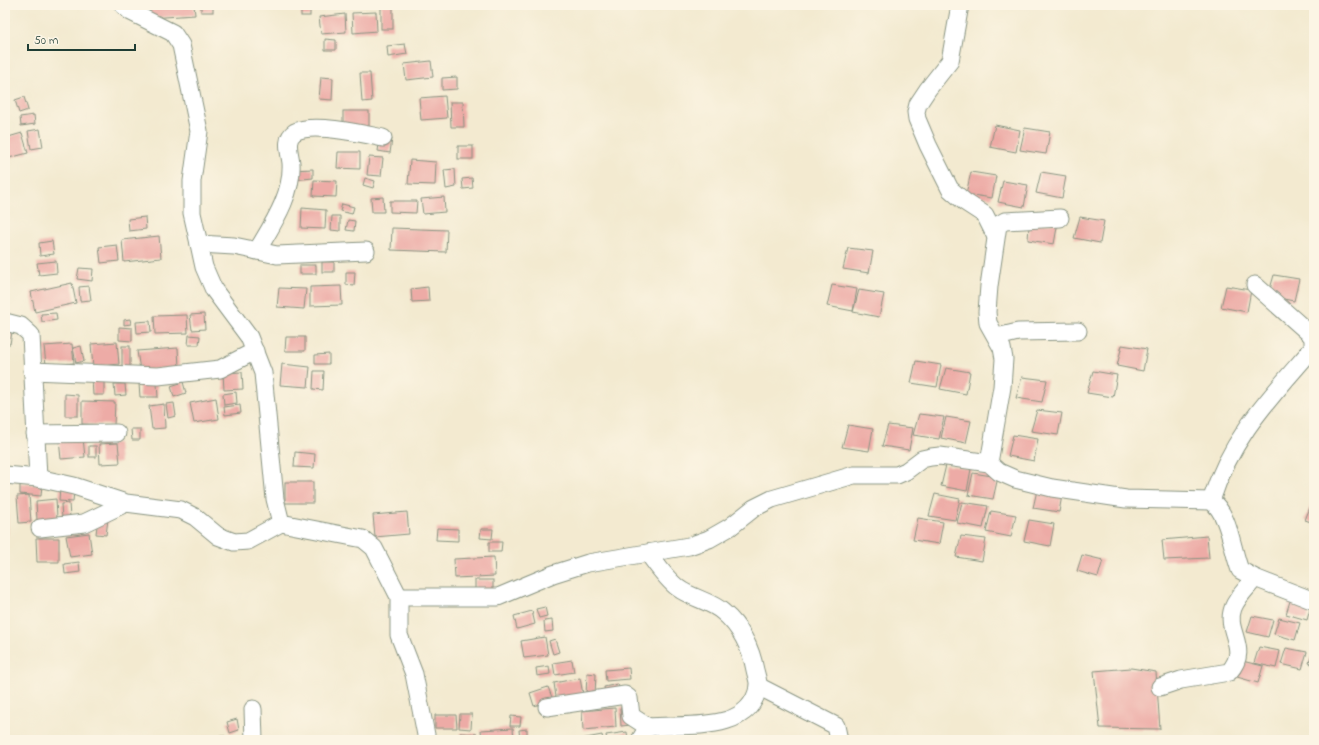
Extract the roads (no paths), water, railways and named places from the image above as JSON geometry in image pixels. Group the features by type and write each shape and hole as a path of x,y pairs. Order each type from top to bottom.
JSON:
{"street":[{"path":"123,5 131,12 172,33 181,46 199,131 192,181 192,213 204,267 214,290 249,337 263,373 275,499 281,523"},
{"path":"960,5 950,61 918,104 916,112 917,119 950,188 966,202 985,215 996,235"},
{"path":"257,251 280,210 287,189 291,164 288,147 290,136 296,131 320,128 383,138"},
{"path":"988,464 1002,387 1004,359 1002,348 988,323 987,312 998,225 1005,221 1060,218"},
{"path":"199,244 234,246 277,255 366,251"},
{"path":"1211,501 1218,478 1232,449 1250,422 1313,348 1313,338 1310,334 1255,285"},
{"path":"5,322 21,326 31,335 38,478"},
{"path":"997,337 1018,332 1078,331"},
{"path":"32,371 166,376 220,369 255,351"},
{"path":"35,434 117,433"},
{"path":"399,597 493,598 553,574 588,563 689,546 709,539 730,527 754,508 772,499 854,475 897,475 906,471 922,459 936,456 988,464 999,472 1015,479 1052,488 1126,499 1211,501 1218,505 1230,533 1240,570 1314,602"},
{"path":"5,475 38,478 98,492 126,503 181,510 195,516 218,536 234,542 248,540 281,523 334,532 363,539 369,542 374,548 399,597 399,635 414,674 427,740"},
{"path":"40,528 84,523 126,503"},
{"path":"547,707 625,695 628,698 633,717 644,734 722,722 740,715 752,705 758,686 754,666 737,625 722,611 678,589 648,554"},
{"path":"1160,687 1181,680 1229,672 1239,656 1231,616 1233,607 1256,578"},
{"path":"758,686 836,726 839,740"},
{"path":"253,709 254,740"}]}
